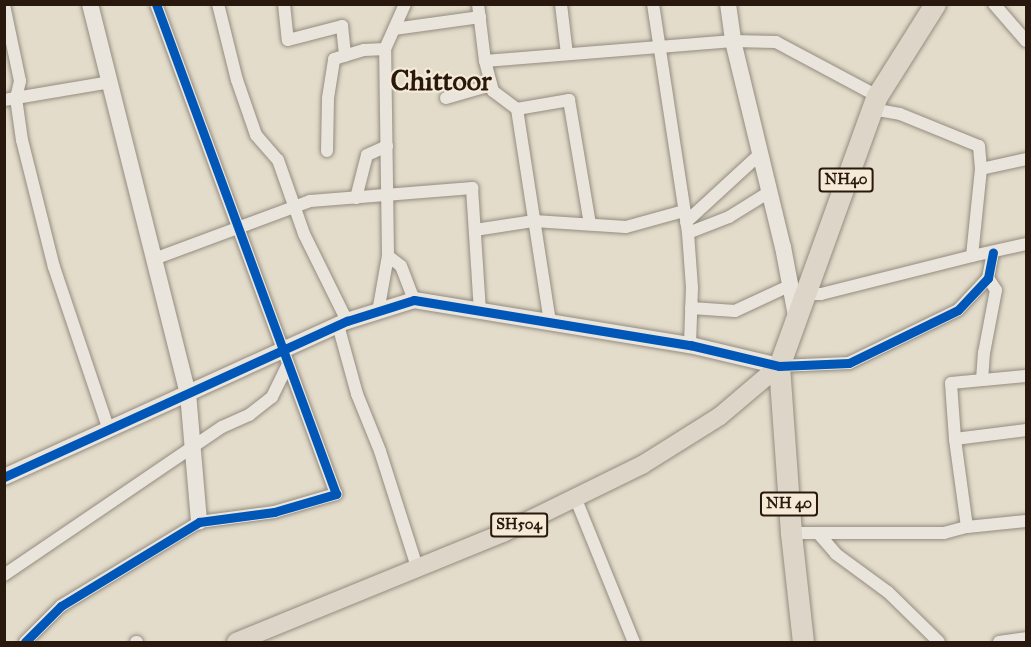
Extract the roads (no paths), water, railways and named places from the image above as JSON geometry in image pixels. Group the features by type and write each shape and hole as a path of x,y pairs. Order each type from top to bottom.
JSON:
{"highway":[{"name":"NH40","path":"779,366 796,316 797,289 875,103 935,4"},
{"name":"NH 40","path":"779,366 803,642"}],"main road":[{"name":"SH504","path":"237,642 503,533 642,465 720,416 779,366"}],"street":[{"path":"90,4 188,393 199,522"},
{"path":"25,642 62,606 199,522 274,512 336,494 284,358 239,228 156,4"},
{"path":"218,4 237,80 256,135 278,159 304,234 343,323 357,394 380,451 417,567"},
{"path":"284,4 288,40 342,26 345,56"},
{"path":"378,312 388,256 385,49 405,4"},
{"path":"561,4 567,54"},
{"path":"653,4 686,222 691,308 690,345"},
{"path":"729,4 733,40 797,289"},
{"path":"994,4 1026,41"},
{"path":"4,5 20,81 10,99 54,267 109,430"},
{"path":"394,29 479,11 485,61 491,86 493,91 517,109 550,322"},
{"path":"485,61 733,40 776,42 875,103 979,146 981,169 972,256"},
{"path":"327,151 328,98 334,59 364,50 385,49"},
{"path":"10,99 110,82"},
{"path":"447,98 491,86"},
{"path":"517,109 569,100 590,224"},
{"path":"356,198 367,154 387,146"},
{"path":"686,222 761,153"},
{"path":"981,169 1026,159"},
{"path":"154,259 310,201 472,188 480,311"},
{"path":"475,230 534,221 626,227 729,217 771,191"},
{"path":"691,308 735,311 797,289 821,294 1026,244"},
{"path":"4,477 188,393 284,358 343,323 414,300 690,345 779,366 849,363 958,310 988,278 993,252"},
{"path":"388,256 401,266 414,300"},
{"path":"982,380 984,353 996,290 988,278"},
{"path":"4,574 222,427 249,415 272,398 284,358"},
{"path":"967,527 955,439 951,383 1026,376"},
{"path":"955,439 1026,430"},
{"path":"575,497 634,642"},
{"path":"792,534 944,533 967,527 1026,521"},
{"path":"818,533 837,554 888,592 939,642"},
{"path":"999,642 1026,638"}],"district":[{"name":"Chittoor","path":"441,81"}]}
